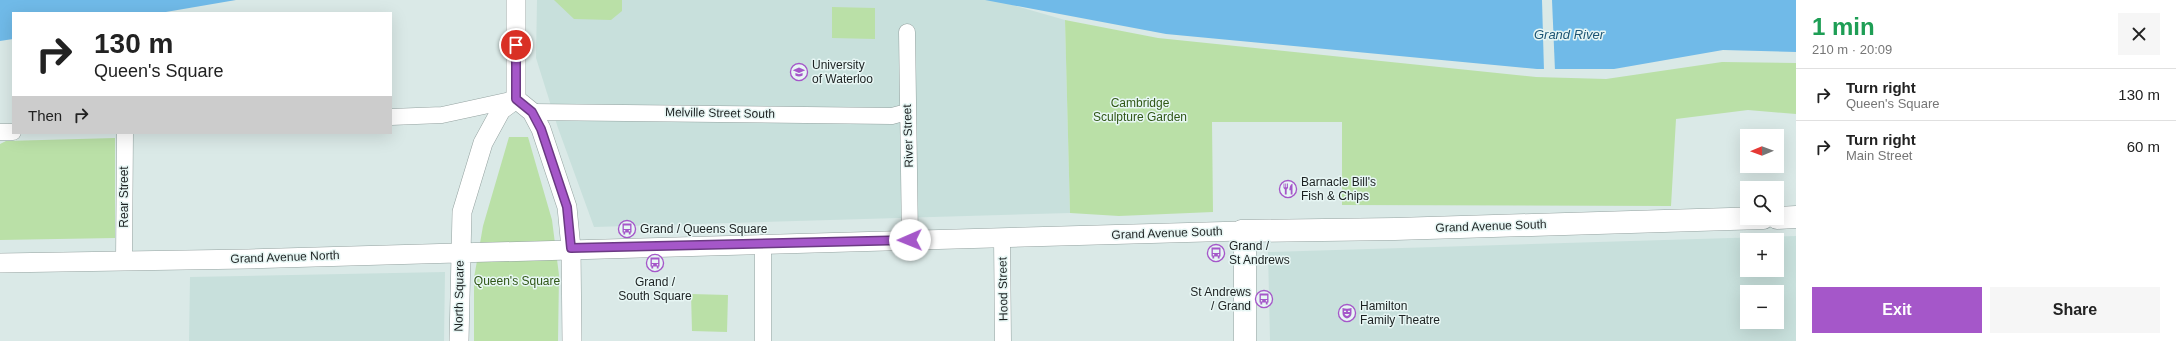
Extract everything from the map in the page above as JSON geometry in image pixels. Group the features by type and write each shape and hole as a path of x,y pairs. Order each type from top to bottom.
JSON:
{"main road":[{"path":"1784,218 1796,217"},
{"name":"Grand Avenue South","path":"1242,231 1395,229 1740,219"},
{"path":"1242,231 1245,252 1245,341"}],"street":[{"path":"516,0 516,99"},
{"name":"River Street","path":"907,32 910,240"},
{"path":"516,99 532,112 541,129 567,207 571,248 572,341"},
{"path":"392,118 442,115 516,99"},
{"path":"460,251 462,212 483,143 501,110 516,99"},
{"name":"Melville Street South","path":"532,112 892,116 907,112"},
{"path":"0,132 12,132"},
{"name":"Rear Street","path":"124,134 124,261"},
{"name":"Grand Avenue South","path":"571,248 1242,231"},
{"name":"Hood Street","path":"1002,237 1003,341"},
{"path":"763,243 763,341"},
{"name":"Grand Avenue North","path":"0,263 124,261 571,248"},
{"name":"North Square","path":"459,341 460,251"}],"shaded area":[{"path":"537,0 985,0 999,1 1065,20 1070,213 594,227 558,128 536,58"},
{"path":"1784,236 1796,236 1796,341 1270,341 1268,252 1740,238 1740,277 1784,277"},
{"path":"445,272 444,341 189,341 190,277"}],"green space":[{"path":"554,0 622,0 622,11 611,20 574,19"},
{"path":"832,7 875,8 875,39 832,38"},
{"name":"Cambridge Sculpture Garden","path":"1065,20 1158,38 1536,77 1606,79 1722,62 1796,63 1796,114 1748,110 1676,119 1671,206 1342,205 1342,122 1212,122 1213,212 1119,216 1070,213"},
{"name":"Queen's Square","path":"509,137 528,137 552,220 559,275 558,341 474,341 474,278 483,226"},
{"path":"115,138 115,238 0,240 0,144 6,141"},
{"path":"691,294 728,295 727,332 692,331"}],"water":[{"path":"0,0 236,0 166,12 12,12 12,39 0,41"},
{"name":"Grand River","path":"985,0 1796,0 1796,52 1723,50 1614,69 1537,69 1166,34"}],"pier":[{"path":"1542,0 1552,0 1555,71 1544,71"}],"place":[{"name":"University of Waterloo","path":"799,72"},
{"name":"Barnacle Bill's Fish & Chips","path":"1288,189"},
{"name":"Grand / Queens Square","path":"627,229"},
{"name":"Grand / St Andrews","path":"1216,253"},
{"name":"Grand / South Square","path":"655,263"},
{"name":"St Andrews / Grand","path":"1264,299"},
{"name":"Hamilton Family Theatre","path":"1347,313"}],"route":[{"path":"516,45 516,99 532,112 541,129 567,207 571,248 910,240"}]}
